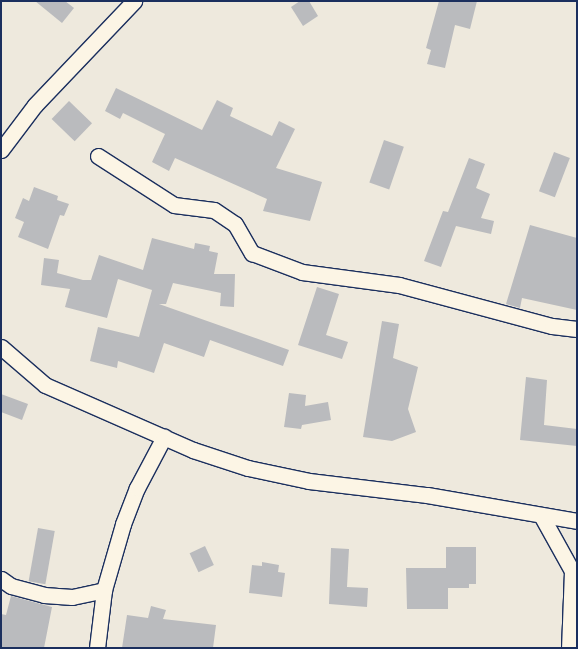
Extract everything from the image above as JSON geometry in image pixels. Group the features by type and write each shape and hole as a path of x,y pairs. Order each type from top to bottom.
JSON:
{"street":[{"path":"1,150 34,105 134,1"},
{"path":"98,156 174,205 214,210 235,224 252,253 302,272 399,285 552,326 577,329"},
{"path":"1,347 45,385 164,437 248,468 309,481 427,495 577,521"},
{"path":"97,648 104,590 137,488 164,437"},
{"path":"541,515 572,571 568,648"},
{"path":"1,579 11,586 44,595 72,597 104,590"}],"building":[{"path":"35,1 65,1 74,8 62,23"},
{"path":"300,1 309,1 318,16 303,26 291,7"},
{"path":"439,1 477,1 470,29 455,25 445,68 427,64 431,50 426,48"},
{"path":"116,88 202,130 217,100 233,108 230,116 272,136 279,121 295,129 276,168 322,182 310,221 263,211 267,199 175,158 169,171 152,162 165,134 123,113 120,119 105,111"},
{"path":"69,101 92,123 75,141 52,119"},
{"path":"384,140 404,147 389,189 369,183"},
{"path":"554,152 570,158 555,197 539,191"},
{"path":"469,158 485,164 476,188 490,194 481,218 494,221 491,234 456,226 441,267 424,261 443,211 448,212"},
{"path":"34,187 58,196 57,200 69,204 64,216 60,215 48,249 18,237 24,222 15,218 23,198 29,201"},
{"path":"530,225 577,238 577,310 522,298 520,308 506,304"},
{"path":"152,238 194,249 195,243 210,246 209,251 218,253 214,274 235,274 234,307 220,306 221,293 173,283 166,304 159,304 289,350 283,366 210,340 204,357 164,343 154,373 118,361 117,368 90,361 98,327 139,337 152,290 118,279 107,318 65,307 70,289 41,285 44,258 59,260 57,273 83,280 91,280 99,255 143,270"},
{"path":"317,287 339,294 326,335 348,342 342,359 298,345"},
{"path":"382,321 399,324 393,358 418,367 408,409 416,432 392,441 363,437"},
{"path":"526,377 547,380 544,425 577,429 577,446 520,440"},
{"path":"289,393 306,395 305,406 328,402 331,420 302,425 301,429 284,427"},
{"path":"1,394 28,404 22,420 1,412"},
{"path":"38,528 55,531 45,584 29,581"},
{"path":"205,546 214,565 198,572 190,553"},
{"path":"446,547 476,547 476,584 469,584 469,588 448,588 448,609 407,609 406,568 446,568"},
{"path":"331,548 349,549 347,587 368,588 367,607 329,604"},
{"path":"262,562 279,565 278,572 285,573 282,597 249,593 252,565 262,566"},
{"path":"11,596 52,607 44,648 1,648 1,614 6,615"},
{"path":"151,606 166,610 163,619 216,625 213,648 122,648 127,615 148,618"}]}
